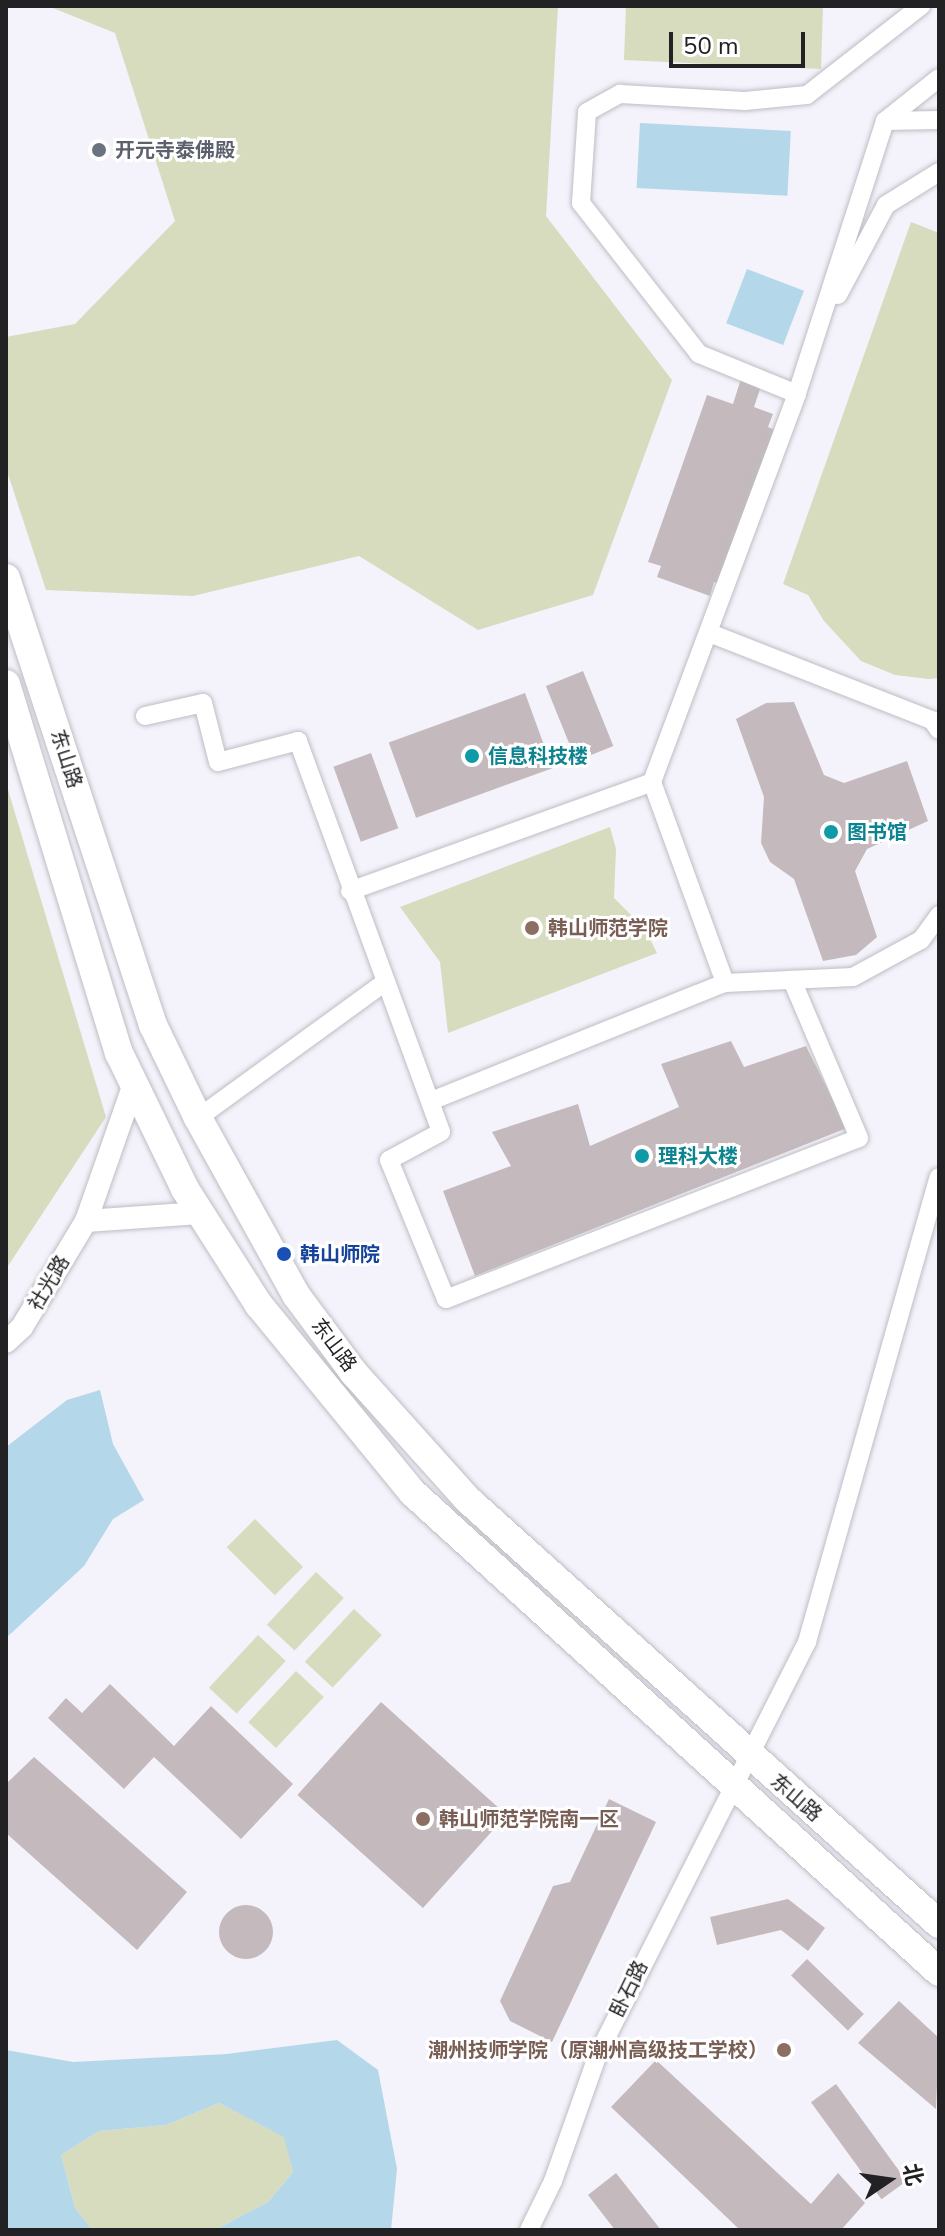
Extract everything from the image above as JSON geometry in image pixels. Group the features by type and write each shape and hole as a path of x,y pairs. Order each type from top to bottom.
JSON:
{"main road":[{"name":"东山路","path":"6,578 153,1025 198,1118 296,1295 354,1373 467,1499 751,1758 939,1924"},
{"name":"东山路","path":"6,684 119,1053 200,1213 259,1305 413,1493 939,1972"}],"street":[{"path":"797,394 699,354 581,203 587,112 620,94 745,101 807,95 921,6"},
{"path":"725,983 652,782 712,634 797,394 885,121 939,78"},
{"path":"885,121 939,120"},
{"path":"815,336 886,205 939,172"},
{"path":"712,634 932,720 939,730"},
{"path":"145,716 203,703 218,762 298,741 350,891 441,1132 389,1160 446,1299 859,1138 792,980"},
{"path":"350,891 652,782"},
{"path":"431,1101 725,983 853,977 921,940 939,915"},
{"path":"198,1118 385,982"},
{"name":"社光路","path":"6,1342 22,1327 86,1221 134,1084"},
{"name":"卧石路","path":"529,2230 553,2181 598,2054 751,1758 807,1642 939,1177"},
{"path":"86,1221 200,1213"}],"green space":[{"path":"48,6 558,6 546,216 672,380 593,595 478,630 359,556 193,596 46,590 6,468 6,337 75,324 175,221 115,33"},
{"path":"626,6 823,6 821,69 624,60"},
{"path":"911,222 939,233 939,678 929,679 895,675 861,661 824,621 808,595 783,584"},
{"path":"6,783 106,1117 6,1269"},
{"path":"610,827 616,849 614,898 645,929 657,953 448,1033 440,962 400,907"},
{"path":"255,1519 303,1567 275,1595 227,1547"},
{"path":"316,1572 344,1598 295,1651 267,1625"},
{"path":"354,1609 382,1635 333,1688 305,1662"},
{"path":"258,1635 286,1661 237,1714 209,1688"},
{"path":"296,1671 324,1697 276,1748 248,1722"},
{"path":"219,2103 285,2137 293,2172 268,2202 215,2230 92,2230 75,2208 61,2155 99,2131 166,2125"}],"water":[{"path":"640,123 791,131 787,196 637,188"},
{"path":"747,269 804,291 783,345 726,323"},
{"path":"100,1390 113,1444 144,1500 113,1519 84,1566 6,1638 6,1447 67,1400"},
{"path":"337,2040 378,2070 397,2169 391,2230 215,2230 268,2202 293,2172 284,2137 219,2103 166,2125 99,2131 61,2155 75,2208 92,2230 6,2230 6,2050 73,2062 227,2054"}],"building":[{"path":"741,379 761,386 754,407 773,414 768,427 775,430 721,584 714,582 710,596 657,577 661,566 648,562 707,395 733,404"},
{"path":"583,671 613,746 576,761 546,686"},
{"name":"信息科技楼","path":"525,693 552,768 416,818 389,743"},
{"name":"图书馆","path":"794,702 824,775 844,783 907,761 928,821 867,849 855,871 877,937 856,955 823,961 794,879 770,862 761,843 764,797 736,719 766,703"},
{"path":"371,753 398,828 361,842 333,767"},
{"name":"理科大楼","path":"731,1041 744,1067 806,1046 847,1128 475,1276 443,1191 511,1166 492,1132 578,1104 590,1146 679,1107 661,1064"},
{"path":"110,1684 174,1746 211,1706 293,1784 241,1839 154,1757 124,1789 48,1718 66,1698 82,1713"},
{"path":"381,1702 507,1815 423,1908 297,1795"},
{"path":"34,1757 187,1892 137,1950 6,1833 6,1784"},
{"path":"609,1799 656,1822 552,2042 510,2021 500,2001 553,1886 570,1882"},
{"path":"788,1899 825,1928 808,1951 781,1930 717,1945 710,1917"},
{"path":"246,1905 265,1913 273,1932 265,1951 246,1959 227,1951 219,1932 227,1913"},
{"path":"807,1959 864,2014 848,2030 791,1976"},
{"path":"899,2001 939,2038 936,2109 858,2043"},
{"path":"656,2060 811,2204 838,2173 865,2203 841,2230 740,2230 611,2107"},
{"path":"836,2084 907,2181 881,2199 811,2102"},
{"path":"616,2173 661,2230 615,2230 588,2195"}],"place":[{"name":"开元寺泰佛殿","path":"99,150"},
{"name":"信息科技楼","path":"472,756"},
{"name":"图书馆","path":"831,832"},
{"name":"韩山师范学院","path":"532,928"},
{"name":"理科大楼","path":"642,1156"},
{"name":"韩山师院","path":"284,1254"},
{"name":"韩山师范学院南一区","path":"423,1819"},
{"name":"潮州技师学院（原潮州高级技工学校）","path":"784,2050"}]}
